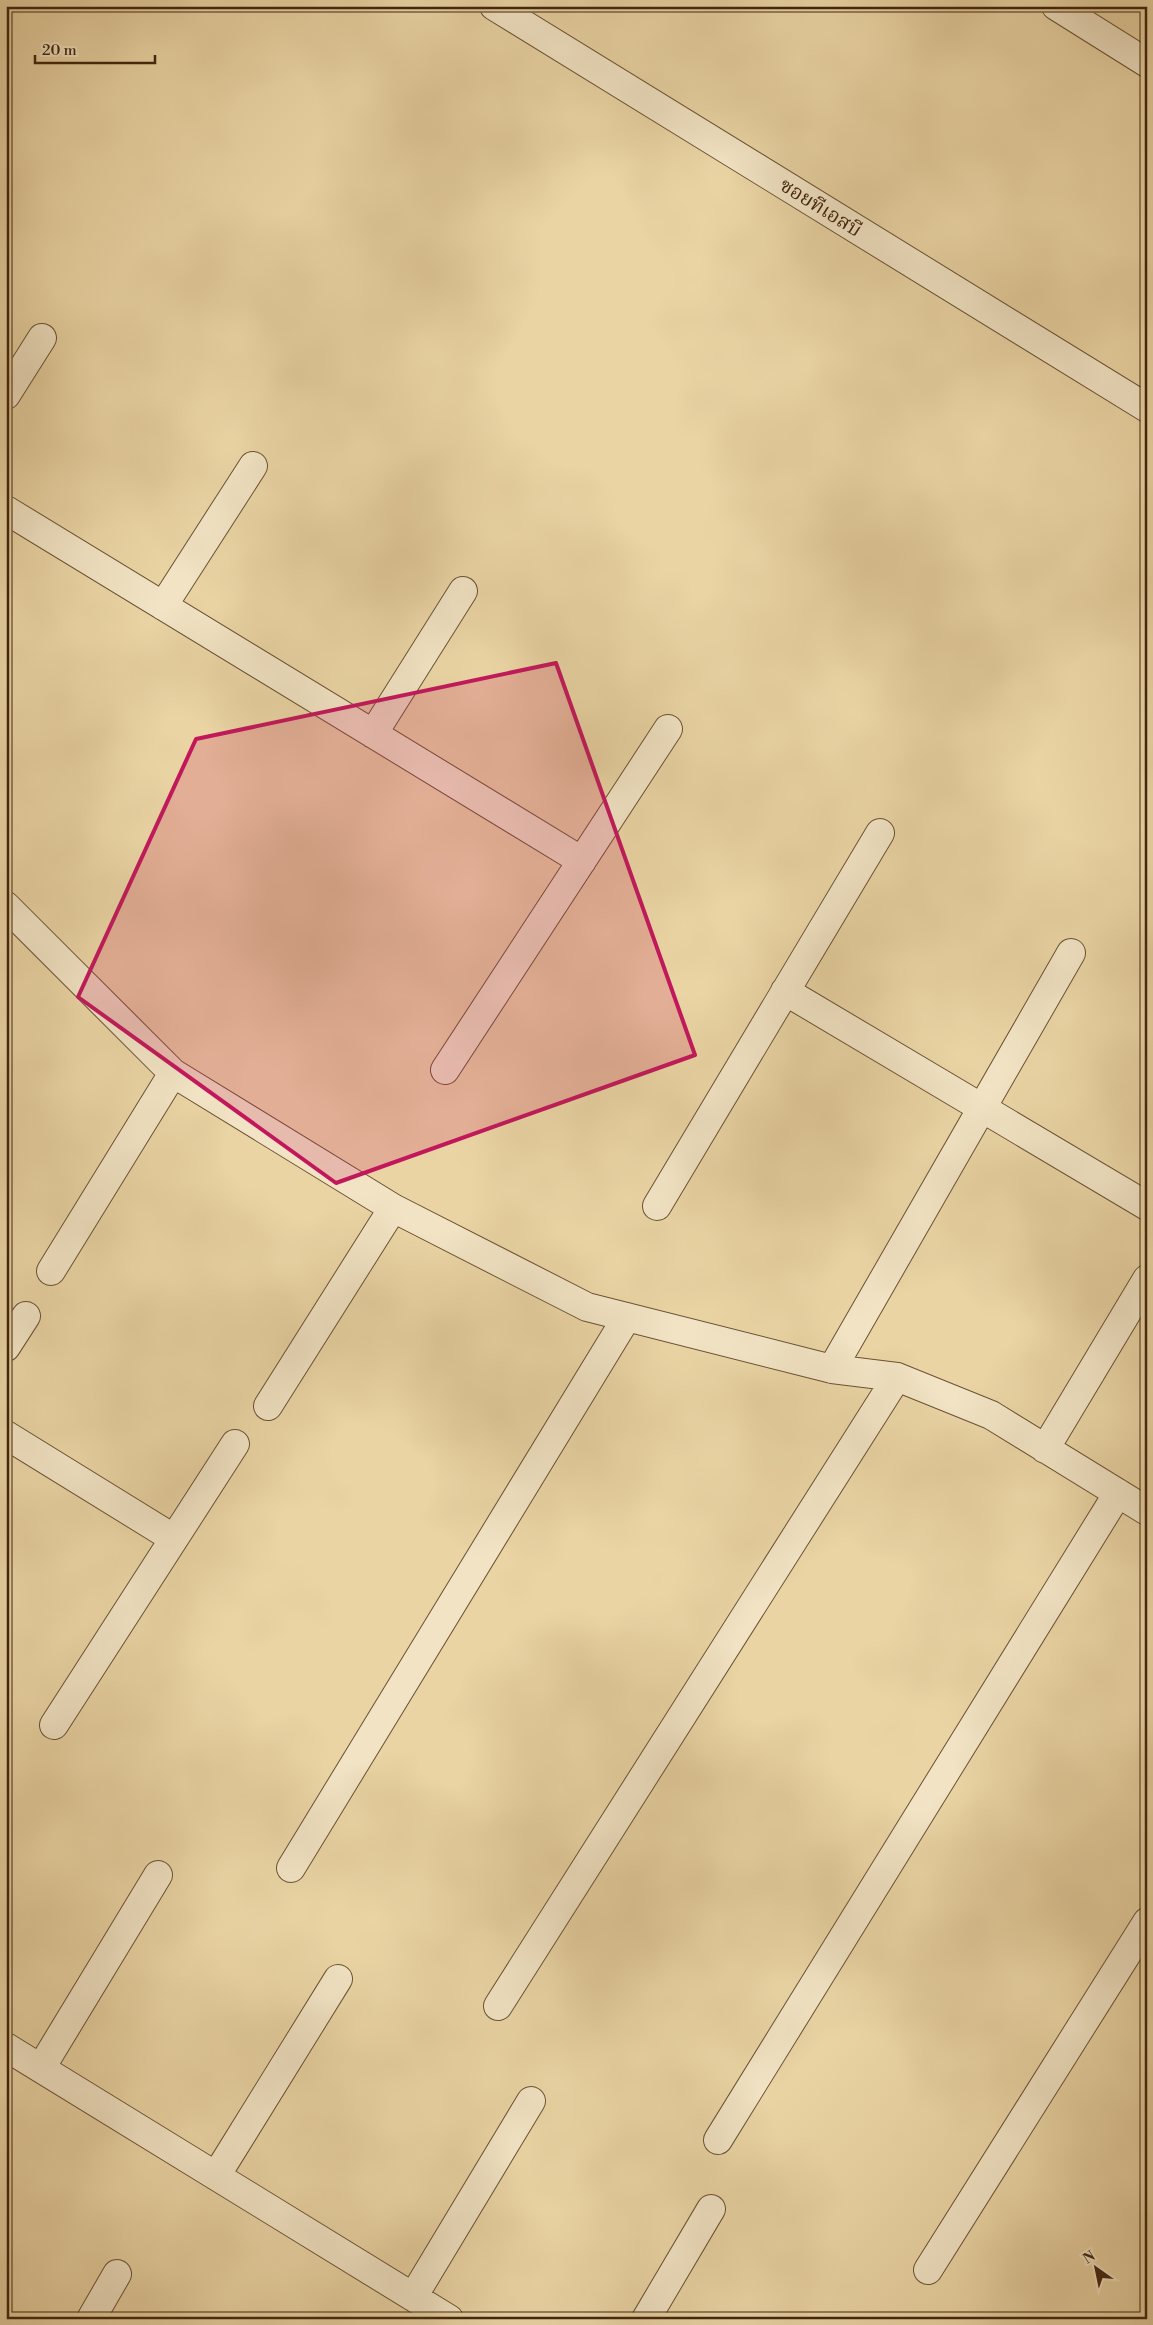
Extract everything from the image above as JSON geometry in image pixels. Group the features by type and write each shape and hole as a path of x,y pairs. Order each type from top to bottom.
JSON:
{"street":[{"name":"ซอยทีเอสบี","path":"494,6 1147,408"},
{"path":"1056,6 1147,63"},
{"path":"6,395 42,338"},
{"path":"163,606 253,466"},
{"path":"6,510 582,861"},
{"path":"374,734 463,590"},
{"path":"445,1070 668,729"},
{"path":"657,1206 880,833"},
{"path":"6,906 173,1073 393,1208 587,1307 832,1369 897,1377 991,1415 1147,1511"},
{"path":"832,1369 1071,953"},
{"path":"785,991 1147,1206"},
{"path":"51,1271 173,1073"},
{"path":"268,1406 393,1208"},
{"path":"1046,1449 1147,1279"},
{"path":"6,1347 26,1316"},
{"path":"291,1868 627,1317"},
{"path":"498,2006 897,1377"},
{"path":"6,1435 173,1538"},
{"path":"54,1725 235,1444"},
{"path":"718,2140 1118,1493"},
{"path":"41,2068 158,1875"},
{"path":"928,2270 1147,1922"},
{"path":"216,2176 338,1979"},
{"path":"6,2047 449,2319"},
{"path":"413,2296 531,2101"},
{"path":"646,2319 711,2209"},
{"path":"91,2319 117,2274"}],"highlighted area":[{"path":"556,663 695,1055 336,1183 78,997 196,739"}]}
